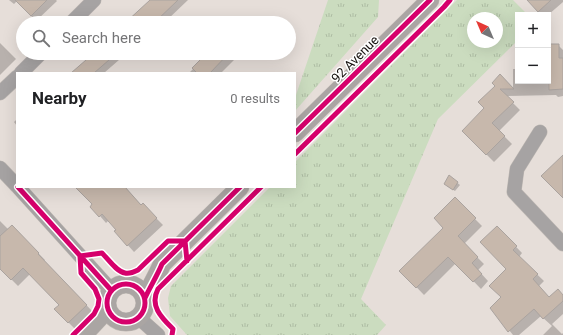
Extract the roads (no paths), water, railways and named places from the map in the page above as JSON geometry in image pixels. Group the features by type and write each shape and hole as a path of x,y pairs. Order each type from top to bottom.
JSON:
{"main road":[{"name":"92 Avenue","path":"296,132 430,0"},
{"path":"145,298 152,283 159,273 162,264 239,188"},
{"path":"129,284 152,267 162,264"},
{"path":"86,335 88,330 102,315 109,298 118,285 126,283 140,289 145,298 146,304 144,311 139,318 133,322 121,322 96,335"},
{"path":"109,298 108,311 112,317 121,322"}],"street":[{"path":"78,16 94,0"},
{"path":"22,72 34,60"},
{"path":"0,93 16,78"},
{"path":"540,132 517,168 514,192 563,244"},
{"path":"0,168 16,186"},
{"path":"18,188 109,298"},
{"path":"139,318 158,335"}]}
